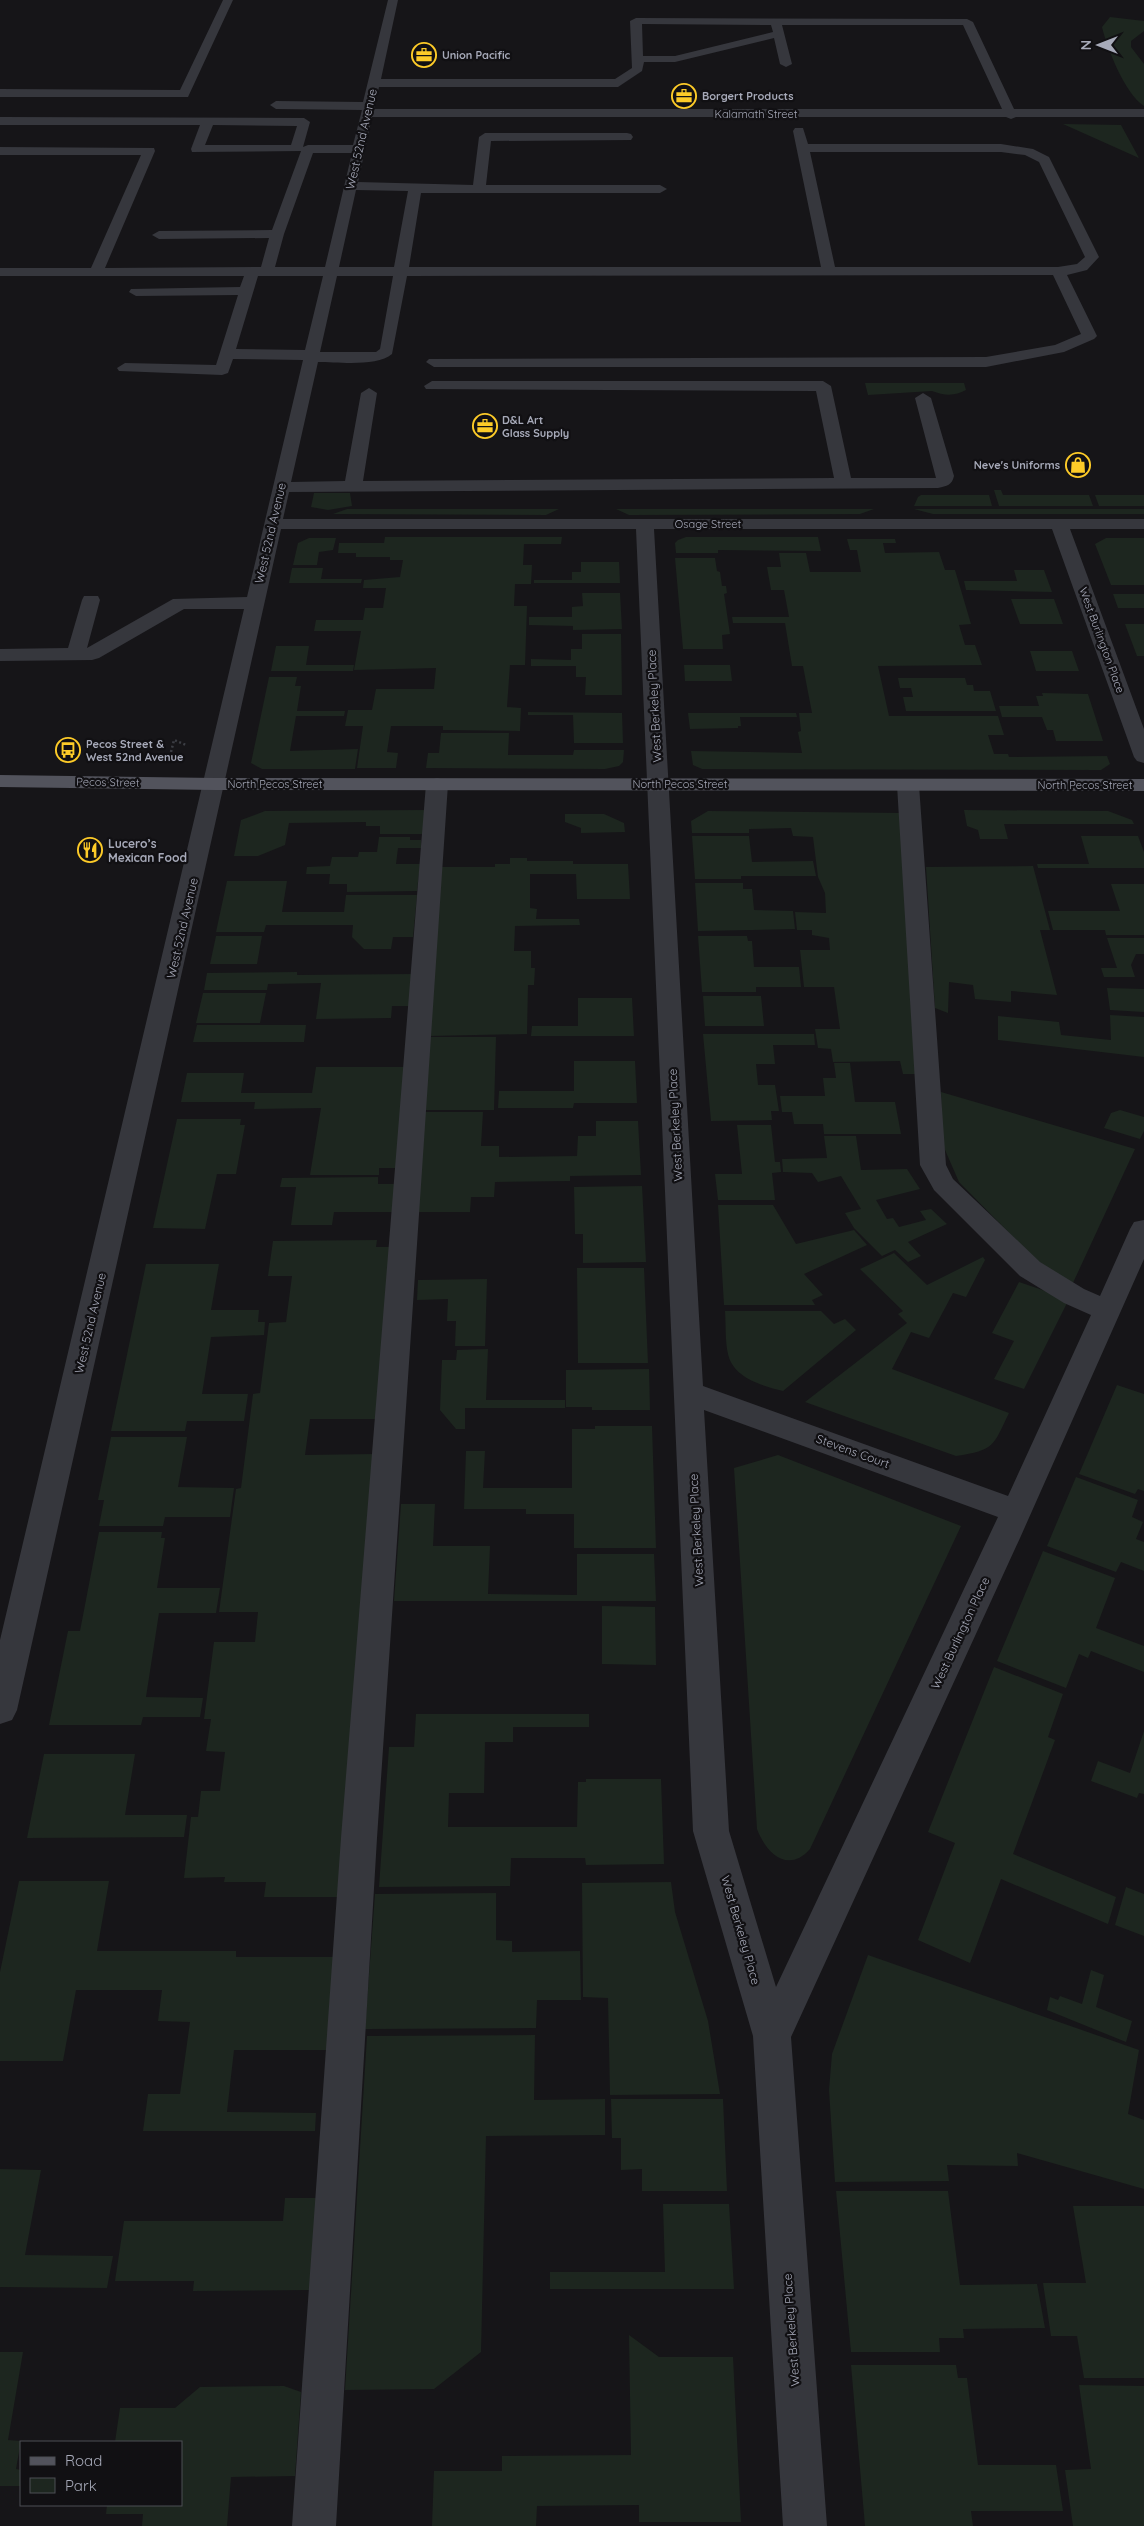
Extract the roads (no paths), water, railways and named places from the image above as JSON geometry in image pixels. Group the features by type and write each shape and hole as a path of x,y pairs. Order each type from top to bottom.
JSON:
{"main road":[{"name":"Pecos Street","path":"0,781 215,784"},
{"name":"North Pecos Street","path":"215,784 1144,785"}],"street":[{"path":"0,94 184,94 228,0"},
{"name":"West 52nd Avenue","path":"0,1710 215,784 280,487 393,0"},
{"path":"374,83 618,83 638,69 636,21 967,22 1012,115"},
{"path":"776,21 786,64"},
{"path":"638,59 675,59 778,34"},
{"path":"416,83 414,95 578,95"},
{"path":"618,83 619,114"},
{"path":"0,105 189,105"},
{"name":"Kalamath Street","path":"259,106 571,114 1012,115 1144,113"},
{"path":"569,137 571,114"},
{"path":"796,114 828,271"},
{"path":"0,122 304,122 302,149 277,234 260,272 247,291 222,370 125,368"},
{"path":"208,122 197,149 359,149"},
{"path":"479,189 485,137 627,137"},
{"path":"0,272 1058,271 1083,266 1090,262 1092,257 1044,160 1038,156 1001,148 803,148"},
{"path":"0,151 149,151 96,272"},
{"path":"350,186 406,186 415,189 660,189"},
{"path":"227,354 373,357 386,353 415,189"},
{"path":"159,235 277,234"},
{"path":"434,362 986,362 1059,349 1089,336 1058,271"},
{"path":"136,292 247,291"},
{"path":"432,386 823,386 844,484"},
{"path":"353,487 369,392"},
{"path":"280,487 353,487 584,504 844,484 896,504 945,479 923,398"},
{"name":"Osage Street","path":"272,524 584,504 644,524 896,504 1059,524 1144,524"},
{"name":"West Berkeley Place","path":"644,524 711,1831 772,2036 804,2526"},
{"name":"West Burlington Place","path":"1059,524 1144,756"},
{"path":"76,654 91,600"},
{"path":"0,655 92,654 180,603 255,603"},
{"path":"314,2526 359,1838 436,784"},
{"path":"908,785 933,1164 943,1184 1030,1269 1074,1296 1107,1310"},
{"name":"West Burlington Place","path":"772,2036 1016,1511 1144,1228"},
{"name":"Stevens Court","path":"688,1392 1016,1511"}],"place":[{"name":"Union Pacific","path":"424,55"},
{"name":"Borgert Products","path":"684,96"},
{"name":"D&L Art Glass Supply","path":"485,426"},
{"name":"Neve's Uniforms","path":"1078,465"},
{"name":"Pecos Street & West 52nd Avenue","path":"68,750"},
{"name":"Lucero’s Mexican Food","path":"90,850"}]}
